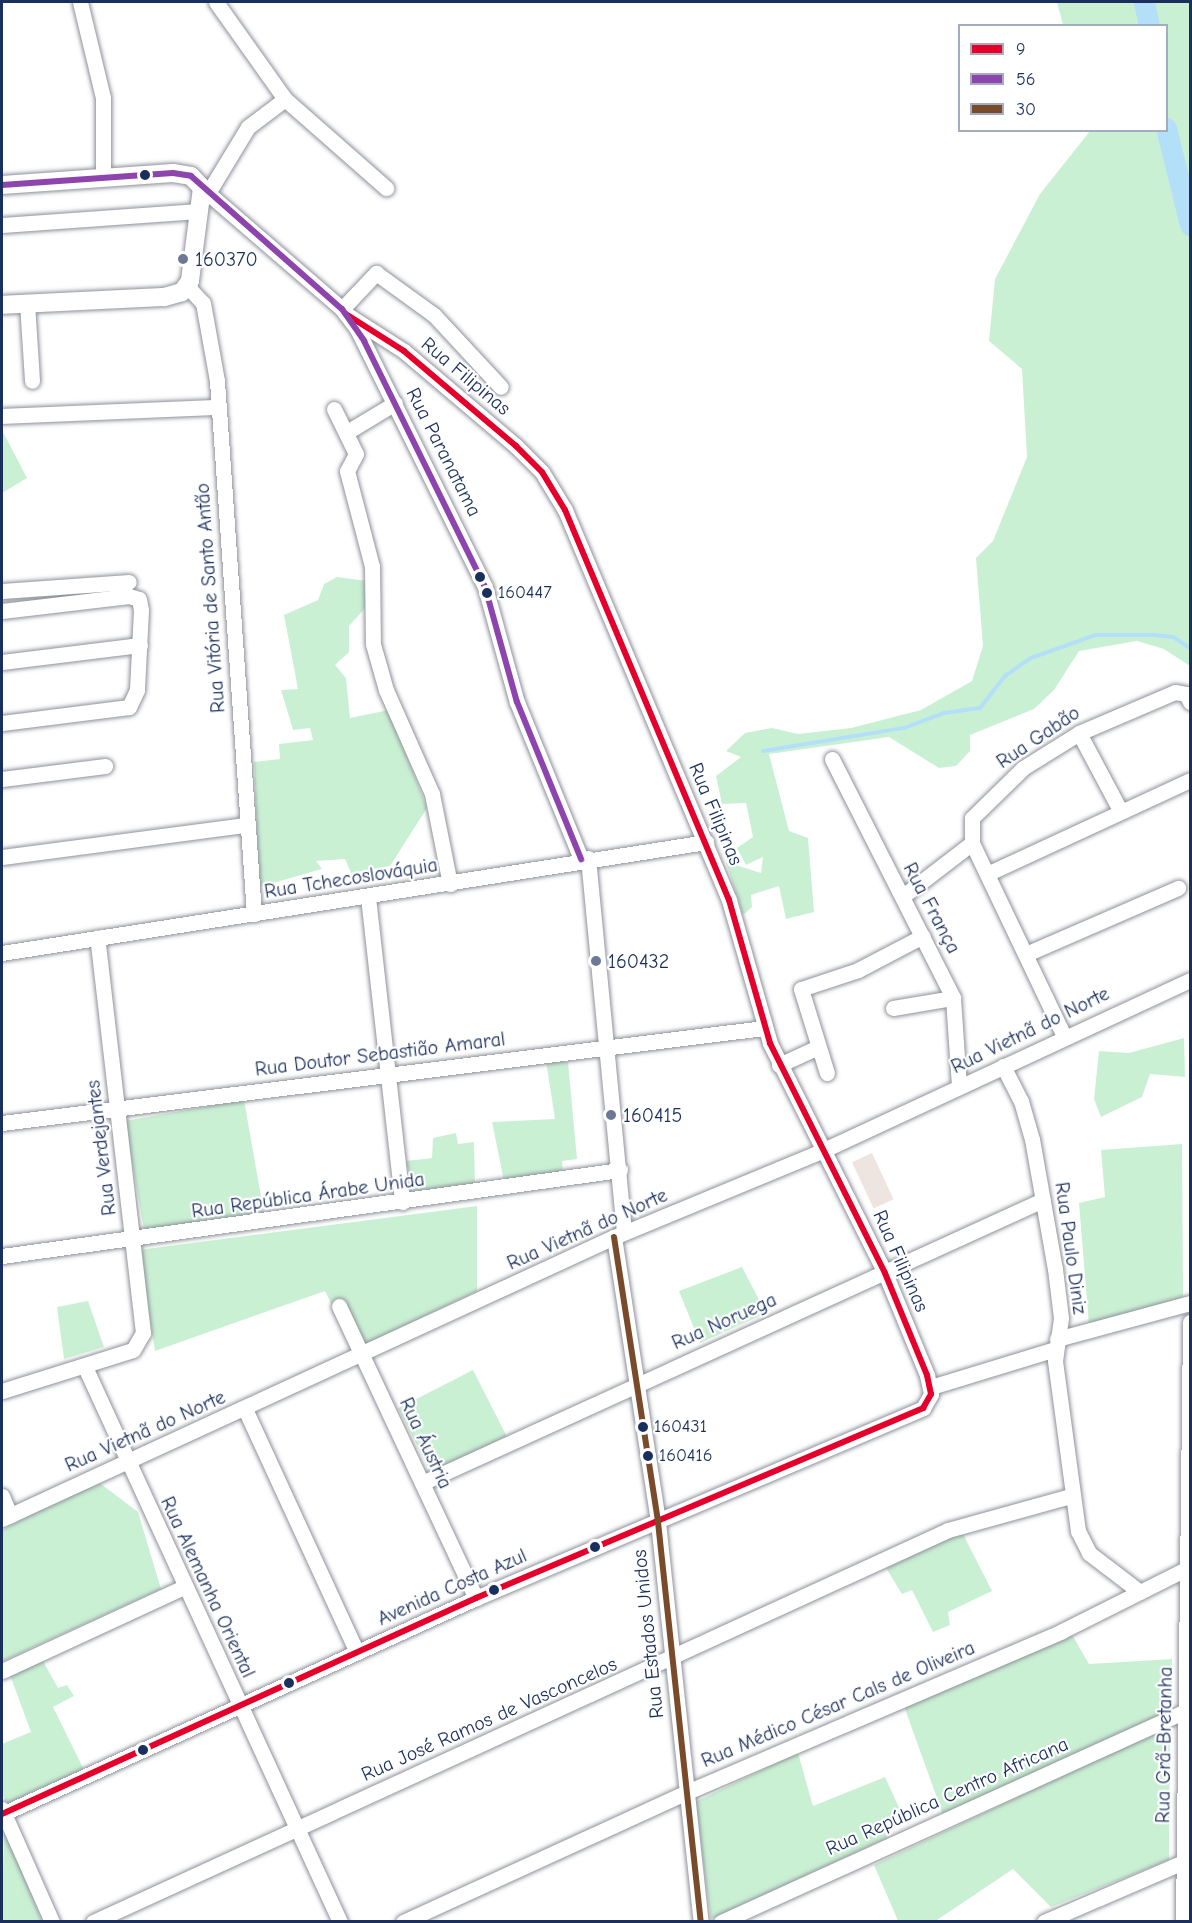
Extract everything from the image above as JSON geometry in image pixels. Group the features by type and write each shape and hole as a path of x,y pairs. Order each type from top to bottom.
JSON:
{"main road":[{"name":"Rua Paranatama","path":"2,185 183,173 205,191"},
{"path":"2,304 164,297 188,286 199,211 205,191"}],"street":[{"path":"80,2 103,98 104,177"},
{"path":"216,2 285,99 386,188"},
{"path":"205,191 248,127 285,99"},
{"name":"Rua Paranatama","path":"205,191 344,312 395,403 485,587 517,702 584,858 608,1046 620,1170 619,1234"},
{"path":"2,225 199,211"},
{"path":"344,312 376,273 434,315 501,387"},
{"name":"Rua Vitória de Santo Antão","path":"188,286 198,296 206,316 219,407 246,825 254,914"},
{"path":"27,303 32,381"},
{"name":"Rua Filipinas","path":"344,312 404,351 542,472 566,510 729,900 764,1028 779,1065 826,1149 885,1274 931,1387"},
{"path":"347,432 395,403"},
{"path":"2,416 219,407"},
{"path":"334,409 356,454 346,471 372,566 373,644 386,690 432,794 450,884"},
{"path":"2,591 129,582"},
{"path":"2,611 136,597 141,610 136,699 125,709 2,723"},
{"path":"2,662 140,645"},
{"name":"Rua Gabão","path":"972,843 970,825 982,804 1023,768 1079,733 1174,692 1185,694 1191,702"},
{"path":"1079,733 1120,810"},
{"name":"Rua França","path":"832,759 953,998 959,1087"},
{"path":"2,779 105,766"},
{"path":"989,873 1120,810 1191,780"},
{"path":"2,857 246,825"},
{"name":"Rua Tchecoslováquia","path":"2,953 450,884 584,858 706,842"},
{"path":"903,896 972,843 989,873 1064,1036"},
{"path":"1026,954 1178,888"},
{"path":"368,897 402,1202"},
{"path":"827,1073 816,1048 801,989 858,970 922,936"},
{"name":"Rua Verdejantes","path":"85,1367 133,1350 144,1333 97,938"},
{"name":"Rua Vietnã do Norte","path":"6,1517 125,1459 245,1409 619,1234 826,1149 1064,1036 1191,980"},
{"path":"893,1008 953,998"},
{"name":"Rua Doutor Sebastião Amaral","path":"2,1123 764,1028"},
{"path":"779,1065 816,1048"},
{"name":"Rua Paulo Diniz","path":"1003,1066 1021,1101 1043,1200 1060,1301 1056,1344 1071,1496 1078,1531 1089,1553 1140,1592"},
{"name":"Rua República Árabe Unida","path":"2,1257 133,1241 620,1170"},
{"name":"Rua Noruega","path":"422,1483 636,1384 885,1274 1043,1200"},
{"name":"Rua Estados Unidos","path":"619,1234 636,1384 658,1522 701,1922"},
{"path":"931,1387 1056,1344 1191,1303"},
{"name":"Rua Áustria","path":"339,1306 476,1598"},
{"name":"Rua Grã-Bretanha","path":"1183,1922 1187,1860 1191,1322"},
{"path":"2,1391 85,1367"},
{"name":"Rua Alemanha Oriental","path":"85,1367 125,1459 241,1706 295,1830 340,1922"},
{"name":"Avenida Costa Azul","path":"2,1812 476,1598 923,1408 931,1387"},
{"path":"245,1409 357,1652"},
{"path":"2,1496 6,1517"},
{"name":"Rua José Ramos de Vasconcelos","path":"93,1922 671,1659 948,1530 1071,1496"},
{"name":"Rua Médico César Cals de Oliveira","path":"403,1922 687,1792 1140,1592 1188,1568"},
{"path":"2,1671 184,1587"},
{"name":"Rua República Centro Africana","path":"721,1922 1188,1710"},
{"path":"2,1812 52,1922"},
{"path":"1044,1922 1061,1918 1187,1860"}],"green space":[{"path":"1057,2 1190,2 1190,666 1164,649 1137,641 1079,651 1054,690 1034,709 970,735 970,751 956,766 939,768 889,737 769,754 789,831 808,838 814,912 786,919 779,886 751,895 752,907 743,915 726,862 761,873 763,857 746,865 737,848 753,837 746,803 722,804 716,776 741,757 726,751 745,733 772,728 798,734 851,728 921,710 972,681 983,646 976,558 993,541 1027,457 1022,369 989,341 995,279 1040,194 1089,132 1168,132 1168,24 1063,24"},
{"path":"2,430 27,478 2,493"},
{"path":"337,577 367,581 366,607 349,626 349,652 335,665 346,678 350,718 389,710 427,808 390,866 351,873 345,859 316,861 322,869 259,887 254,762 280,759 279,744 313,740 310,728 293,730 281,690 298,689 284,615 318,600 324,584"},
{"path":"1184,1038 1185,1077 1150,1074 1142,1097 1101,1117 1094,1099 1099,1051 1129,1053"},
{"path":"546,1061 568,1062 577,1159 562,1161 563,1172 504,1181 492,1122 555,1119"},
{"path":"244,1100 264,1215 145,1236 125,1121"},
{"path":"456,1133 458,1144 474,1142 475,1185 414,1194 406,1161 432,1158 433,1138"},
{"path":"1182,1144 1183,1297 1089,1325 1079,1203 1105,1197 1101,1150"},
{"path":"477,1206 477,1291 354,1350 325,1291 155,1351 139,1250"},
{"path":"742,1267 766,1313 700,1343 679,1291"},
{"path":"88,1301 104,1347 64,1359 57,1307"},
{"path":"473,1370 507,1436 432,1474 398,1408"},
{"path":"97,1481 138,1512 161,1589 3,1661 2,1530"},
{"path":"962,1532 992,1591 948,1612 950,1625 933,1632 912,1590 902,1594 886,1568"},
{"path":"1071,1633 1089,1664 1172,1659 1173,1710 943,1815 904,1706"},
{"path":"43,1661 58,1688 67,1685 74,1696 53,1707 85,1772 7,1806 2,1792 2,1744 31,1732 10,1675"},
{"path":"1170,1725 1169,1860 1051,1907 1013,1869 934,1922 898,1921 874,1865"},
{"path":"798,1753 813,1806 885,1777 902,1814 881,1822 887,1838 711,1919 695,1802"},
{"path":"4,1828 42,1921 2,1921"}],"building":[{"path":"872,1153 894,1199 874,1209 852,1162"}],"waterway":[{"path":"1144,2 1149,24"},
{"path":"1167,132 1190,225"},
{"path":"763,751 904,728 944,713 980,708 1005,676 1031,658 1096,635 1173,637 1190,648"}],"transit line":[{"name":"56","path":"2,185 173,173 191,176 342,309 364,341 485,587 517,702 581,859"},
{"name":"9","path":"2,1814 476,1598 923,1408 931,1394 927,1375 885,1273 770,1043 729,900 565,510 542,472 516,446 404,351 346,314"},
{"name":"30","path":"614,1237 658,1522 701,1922"}],"place":[{"name":"160370","path":"183,259"},
{"name":"160447","path":"487,593"},
{"name":"160432","path":"596,961"},
{"name":"160415","path":"611,1115"},
{"name":"160431","path":"643,1427"},
{"name":"160416","path":"648,1456"}]}
